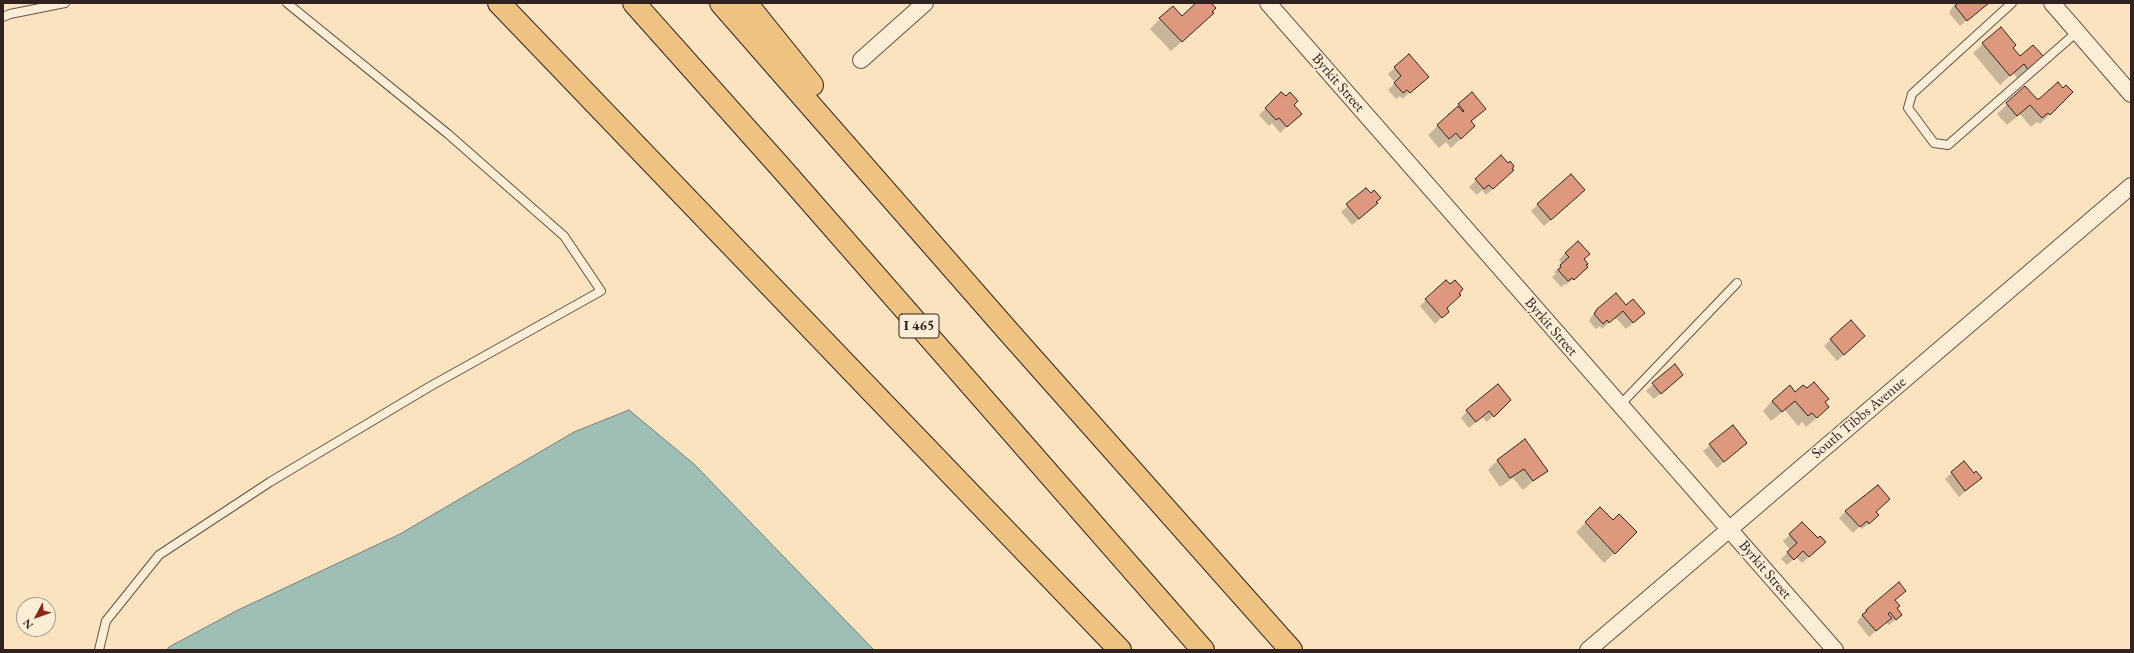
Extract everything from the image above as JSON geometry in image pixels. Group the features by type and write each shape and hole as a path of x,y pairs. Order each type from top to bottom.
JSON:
{"highway":[{"path":"499,3 1120,650"},
{"path":"625,3 708,86"},
{"name":"I 465","path":"634,3 1203,650"},
{"path":"721,3 1007,330 1291,650"},
{"path":"746,3 1007,330"}],"street":[{"path":"861,60 925,3"},
{"name":"Byrkit Street","path":"1268,3 1835,650"},
{"path":"2052,3 2131,94"},
{"name":"South Tibbs Avenue","path":"1588,650 2131,186"}],"lane":[{"path":"3,17 10,14 65,3"},
{"path":"99,650 106,621 159,554 270,482 429,387 602,291 564,236 448,134 287,3"},
{"path":"2012,3 1912,94 1908,108 1934,143 1948,145 2078,32"},
{"path":"1620,405 1737,283"}],"water":[{"path":"629,410 694,464 874,650 167,650 169,647 238,610 400,534 574,432"}],"building":[{"path":"1196,3 1211,3 1216,8 1212,12 1214,13 1182,42 1159,18 1173,6 1182,16"},
{"path":"1958,3 1989,3 1967,21 1955,6"},
{"path":"2001,27 2016,45 2013,48 2020,56 2033,45 2045,58 2029,71 2024,64 2010,76 1982,43"},
{"path":"1409,54 1429,77 1410,93 1407,90 1403,93 1394,83 1401,76 1394,67"},
{"path":"2058,82 2063,88 2066,85 2073,92 2050,115 2048,113 2042,118 2030,105 2017,116 2006,103 2025,86 2037,99 2039,99"},
{"path":"1281,92 1286,96 1290,92 1298,101 1294,105 1302,114 1287,127 1279,118 1276,120 1265,108"},
{"path":"1472,92 1486,109 1471,121 1475,126 1461,139 1456,133 1449,139 1437,125 1458,106 1463,112 1464,111 1458,104"},
{"path":"1501,155 1508,163 1510,161 1514,166 1512,169 1514,170 1493,189 1489,185 1484,189 1475,179"},
{"path":"1571,174 1585,190 1551,220 1537,204"},
{"path":"1366,188 1371,193 1374,190 1381,198 1376,202 1378,203 1359,219 1346,204"},
{"path":"1578,241 1590,254 1584,259 1588,264 1586,265 1588,267 1574,280 1572,278 1568,281 1558,270 1561,267 1560,265 1569,257 1565,253"},
{"path":"1446,280 1450,284 1455,280 1463,289 1459,294 1461,295 1447,308 1449,312 1442,318 1425,299"},
{"path":"1616,293 1626,305 1633,299 1645,313 1633,323 1623,311 1609,323 1607,320 1603,324 1594,314 1597,309"},
{"path":"1851,320 1865,336 1844,355 1830,339"},
{"path":"1675,364 1683,375 1661,394 1652,383"},
{"path":"1814,382 1829,399 1825,402 1829,407 1817,418 1812,413 1808,416 1795,401 1782,412 1772,401 1790,385 1795,392 1803,385 1807,388"},
{"path":"1498,384 1511,400 1494,417 1489,411 1476,422 1466,410"},
{"path":"1733,425 1747,443 1724,462 1709,444"},
{"path":"1525,439 1548,471 1533,481 1524,469 1510,478 1497,460"},
{"path":"1964,461 1974,473 1976,471 1982,478 1965,491 1951,472"},
{"path":"1878,485 1890,499 1876,512 1879,515 1869,524 1867,521 1860,527 1845,511"},
{"path":"1600,507 1613,520 1619,514 1637,532 1615,554 1585,522"},
{"path":"1802,522 1818,538 1820,536 1826,542 1809,557 1803,551 1794,560 1787,552 1797,543 1789,534"},
{"path":"1899,582 1906,591 1895,600 1900,606 1897,608 1902,615 1896,620 1890,612 1888,614 1892,618 1876,631 1862,615"}]}
